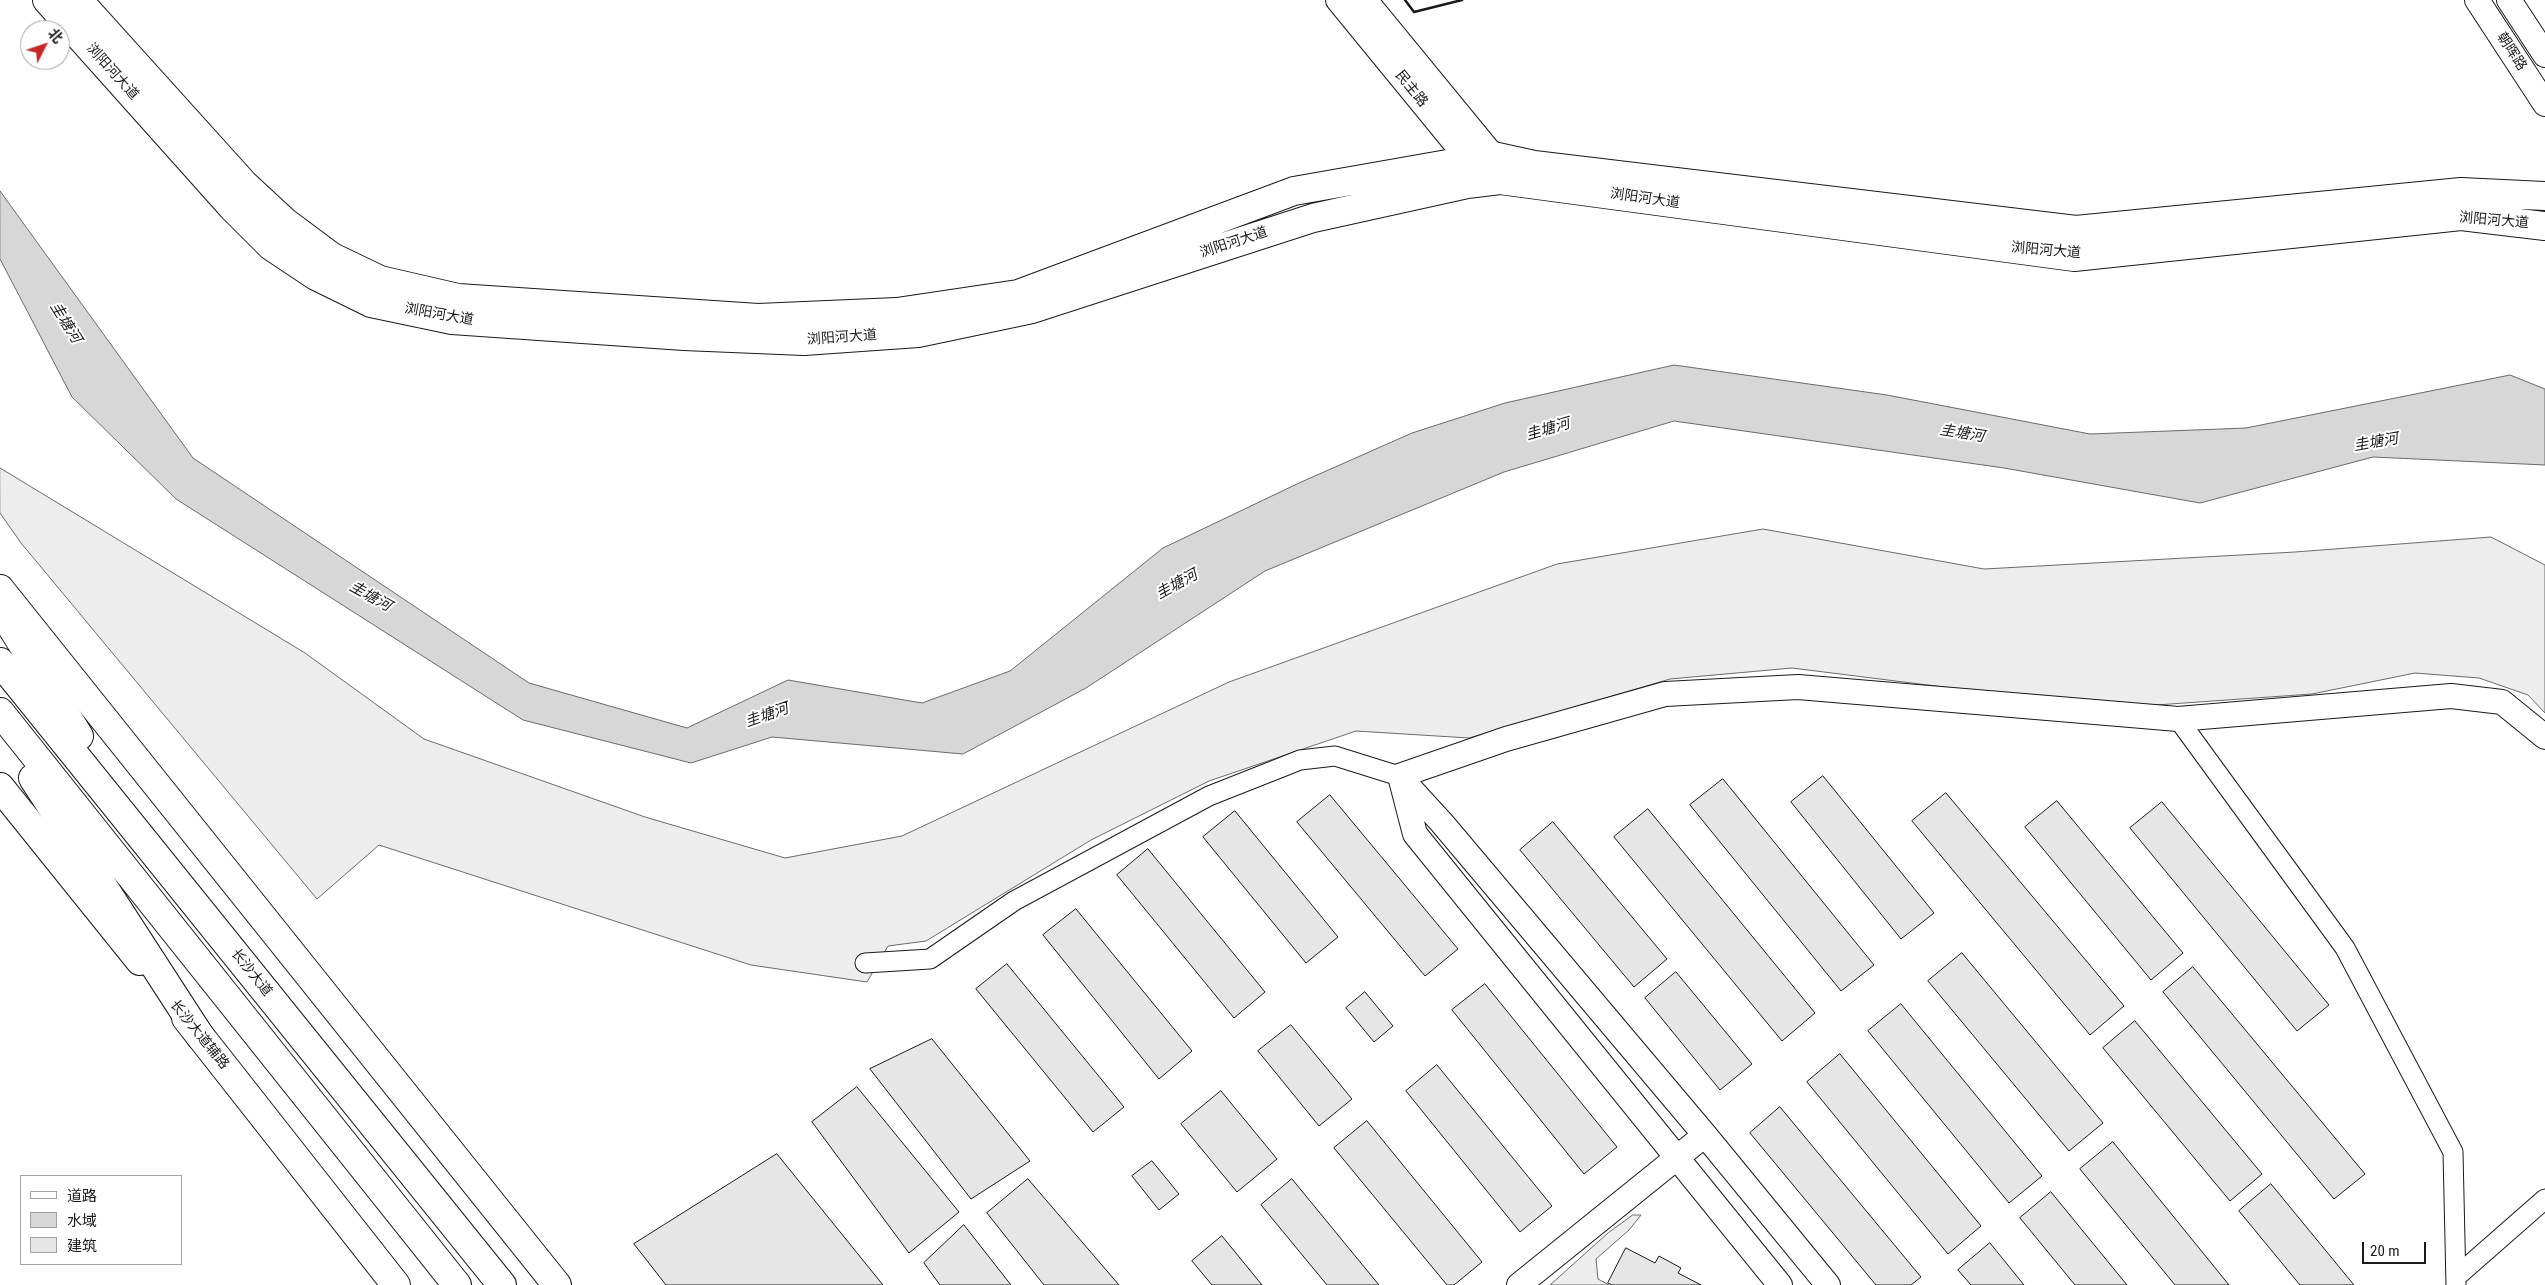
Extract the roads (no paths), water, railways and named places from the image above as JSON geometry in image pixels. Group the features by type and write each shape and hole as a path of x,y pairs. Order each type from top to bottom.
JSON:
{"main road":[{"name":"浏阳河大道","path":"47,0 232,207 271,246 316,276 371,303 452,320 684,336 804,341 918,333 1032,309 1313,218 1482,170 2074,257 2461,216 2545,226"},
{"name":"浏阳河大道","path":"78,0 244,184 285,222 332,257 380,280 458,298 758,318 897,312 1018,294 1294,191 1482,170 1544,166 2076,230 2461,192 2545,196"},
{"path":"0,589 557,1285"},
{"path":"0,608 137,830"},
{"name":"长沙大道","path":"0,662 502,1285"},
{"path":"0,712 457,1285"},
{"path":"0,736 29,772 200,1036"},
{"name":"长沙大道辅路","path":"0,787 200,1036 396,1285"}],"street":[{"name":"民主路","path":"1338,0 1482,170"},
{"name":"民主路","path":"1365,0 1482,170"},
{"name":"朝晖路","path":"2476,0 2545,104"},
{"name":"朝晖路","path":"2509,0 2545,55"},
{"path":"1399,776 1506,739 1665,694 1798,687 2178,719 2451,696 2502,702 2545,737"},
{"path":"2178,719 2346,948 2453,1152 2456,1281"},
{"path":"865,963 930,959 1014,901 1210,796 1300,760 1335,756 1399,776 1442,823 1705,1135 1828,1285"},
{"path":"1399,776 1415,834 1780,1285"},
{"path":"1519,1285 1676,1156 1705,1135"},
{"path":"2456,1281 2545,1199"}],"water":[{"name":"圭塘河","path":"0,191 193,458 529,683 687,728 788,680 922,703 1010,671 1163,548 1299,483 1412,433 1505,403 1674,365 1887,395 2090,434 2246,428 2510,375 2545,389 2545,465 2373,457 2200,503 2004,468 1674,421 1504,472 1265,571 1086,688 963,754 772,737 691,763 523,720 176,499 72,397 0,259"}]}
